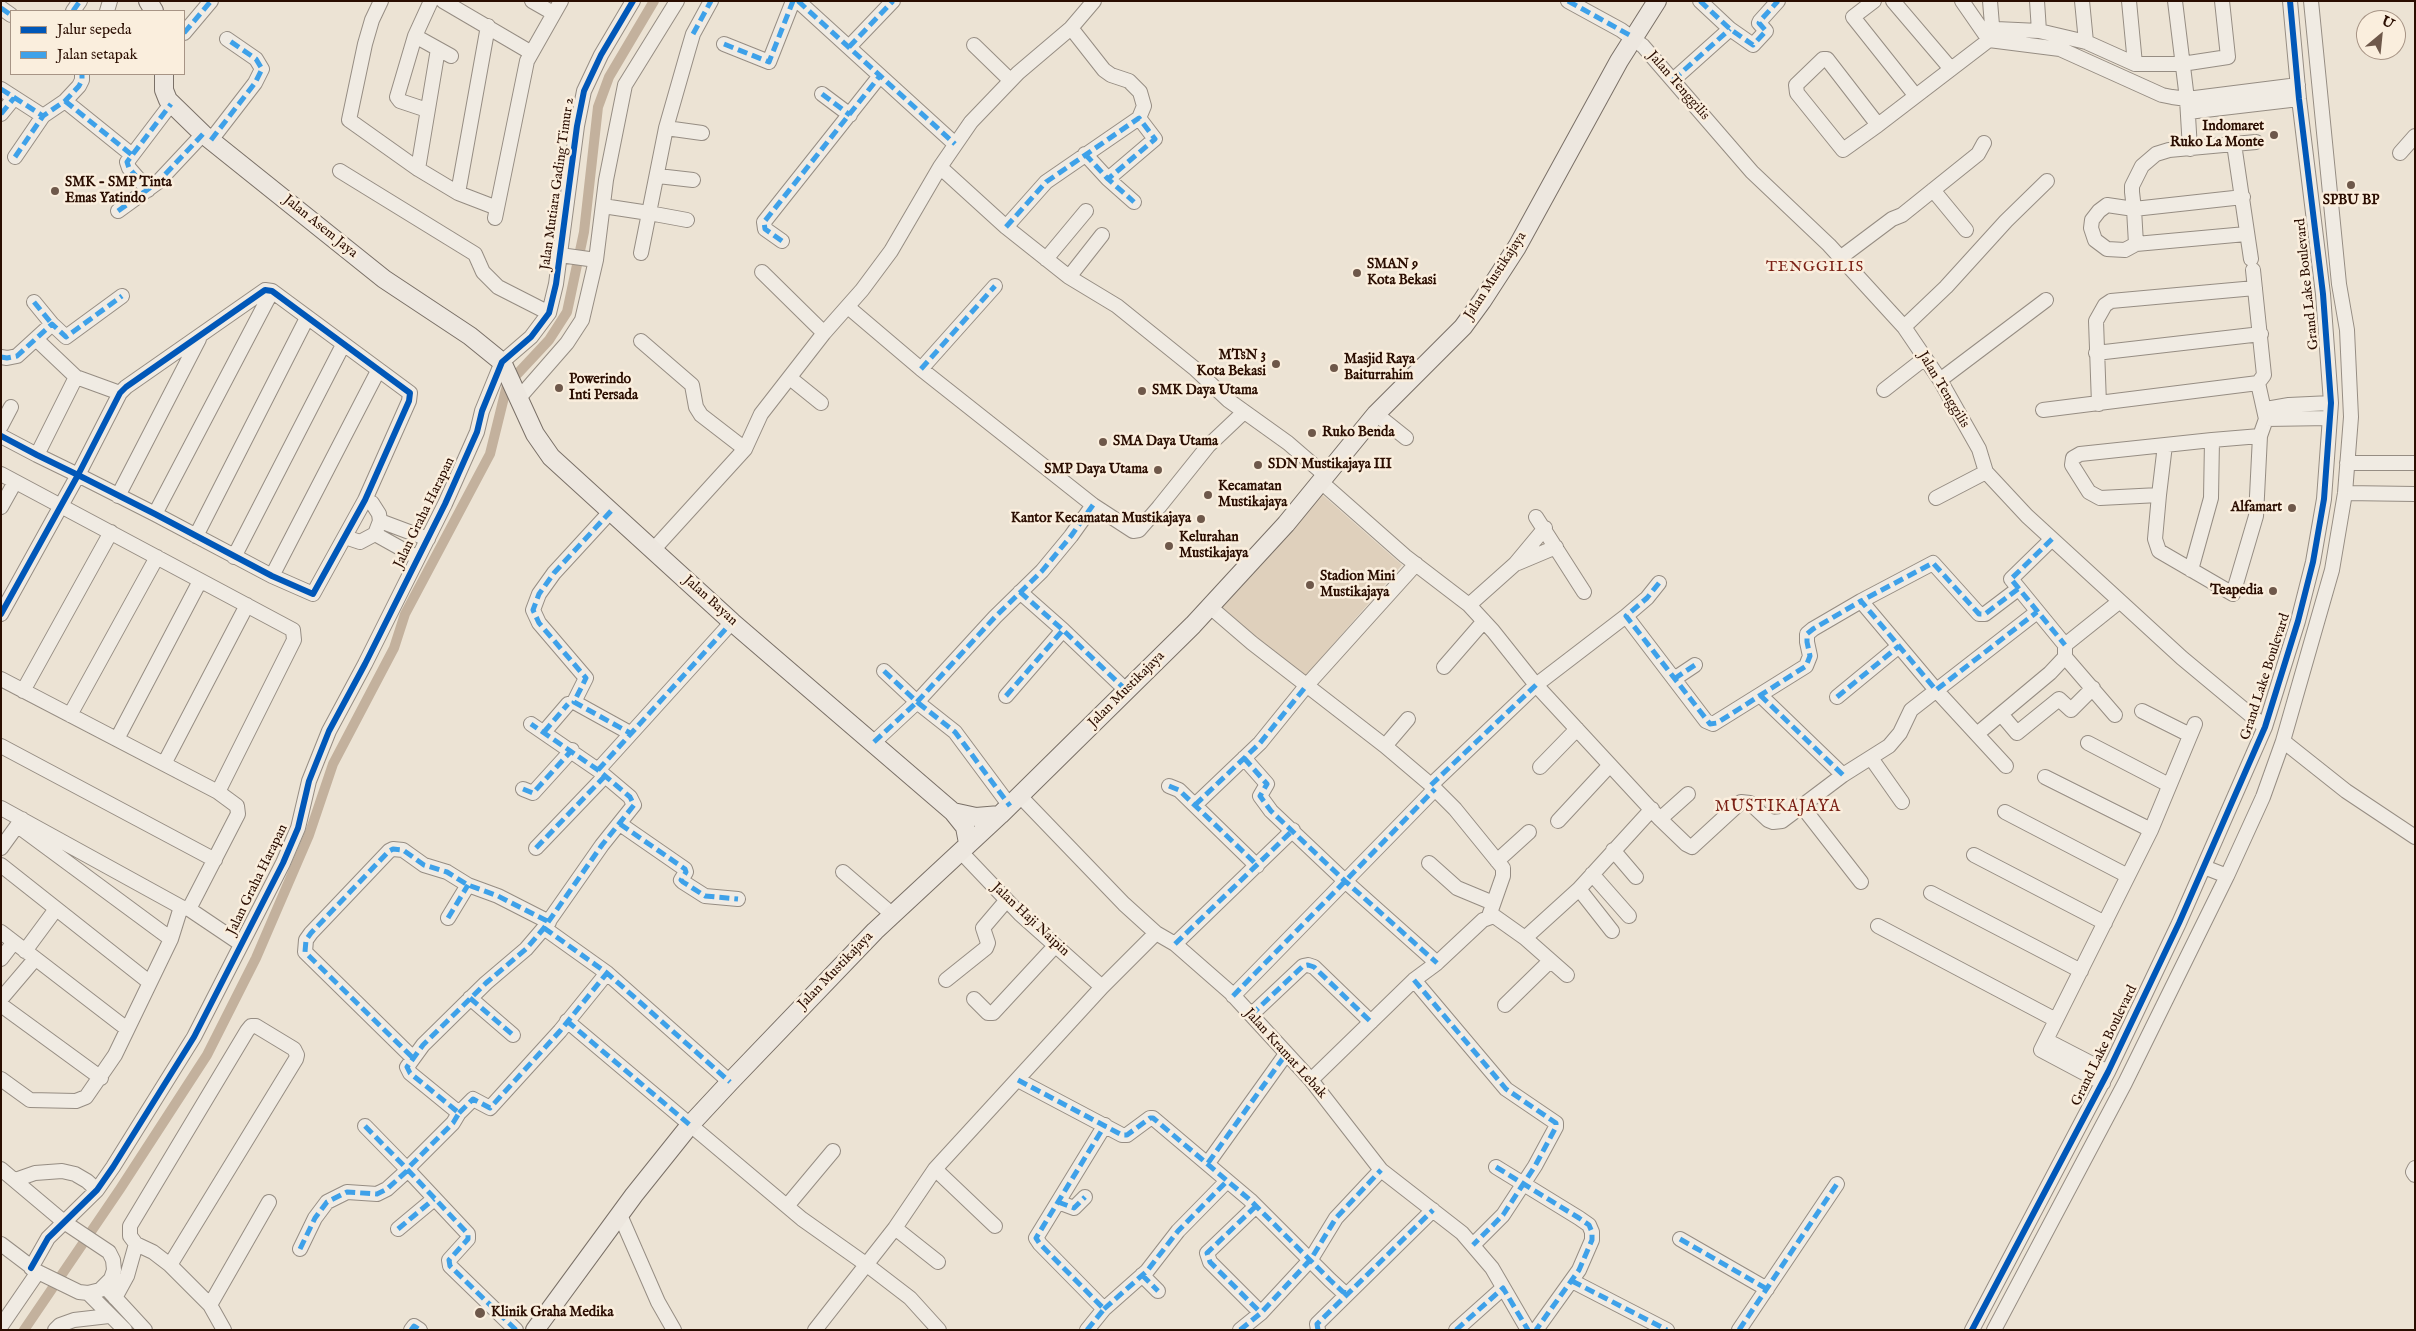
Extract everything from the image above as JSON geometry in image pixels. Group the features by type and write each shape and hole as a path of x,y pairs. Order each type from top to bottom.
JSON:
{"main road":[{"name":"Jalan Mustikajaya","path":"535,1330 620,1214 690,1125 892,915 1010,805 1127,691 1286,524 1376,414 1462,327 1482,301 1517,247 1633,38 1657,1"},
{"path":"164,75 164,90 171,104"},
{"name":"Jalan Asem Jaya","path":"171,104 207,137 384,279 470,336 505,368"},
{"name":"Jalan Bayan","path":"505,368 542,448 732,622 874,742 953,812 965,827 964,847"},
{"path":"953,812 976,817 1010,805"}],"street":[{"path":"185,32 211,1"},
{"path":"381,1 372,20 365,44 349,120 418,169 496,213 530,52 557,7 532,1"},
{"path":"427,110 400,102 397,97 415,36 431,1"},
{"path":"443,1 530,52"},
{"name":"Jalan Mutiara Gading Timur 2","path":"505,368 531,338 549,313 564,256 577,126 584,91 601,55 633,1"},
{"path":"518,395 575,333 584,313 591,260 625,85 677,1"},
{"path":"641,253 658,176 666,128 693,34 710,1"},
{"path":"724,44 769,62 793,1"},
{"path":"798,1 850,47 879,77 955,144"},
{"path":"850,47 893,1"},
{"path":"653,550 745,449 761,414 891,251 940,167 971,122 1010,80 1071,28 1094,1"},
{"name":"Jalan Tenggilis","path":"1568,1 1633,38 1673,80 1752,172 1840,258 1904,327 1940,380 1978,449 1986,472 2027,516 2182,658 2265,726"},
{"path":"1700,1 1730,29 1753,45 1766,31 1760,21 1778,1"},
{"path":"1874,1 1853,17 1915,95"},
{"path":"1893,1 1951,69"},
{"path":"1962,1 1989,40"},
{"path":"1990,1 1992,25 1996,29 2039,31 2086,42 2135,64 2182,64 2233,57 2222,1"},
{"path":"2037,1 2039,31"},
{"path":"2082,1 2086,42"},
{"path":"2130,1 2135,64"},
{"path":"2175,1 2188,106 2190,149"},
{"name":"Grand Lake Boulevard","path":"1972,1330 2001,1272 2106,1078 2204,867 2265,726 2298,621 2314,562 2324,499 2331,403 2323,294 2298,99 2290,1"},
{"path":"1994,1330 2125,1083 2228,876 2262,797 2282,740 2332,570 2345,493 2351,417 2347,330 2339,284 2311,1"},
{"path":"458,193 488,26"},
{"path":"1006,227 1046,182 1139,118 1144,106 1140,92 1129,81 1104,70 1071,28"},
{"path":"1673,80 1730,29"},
{"path":"415,36 451,56"},
{"path":"118,211 148,190 207,137 255,83 262,69 256,59 227,39"},
{"path":"1878,125 1827,59 1823,59 1796,85 1797,92 1841,150 1845,150 1878,125 1915,95 1989,40 2060,49 2188,106 2242,107 2298,99"},
{"path":"974,45 1010,80"},
{"path":"418,169 438,49"},
{"path":"15,157 43,116 65,101 82,80 82,75"},
{"path":"782,240 765,229 764,222 879,77"},
{"path":"2188,106 2241,92 2298,85"},
{"path":"1,89 43,116"},
{"path":"2241,92 2242,107"},
{"path":"822,94 850,115"},
{"path":"1,114 14,98"},
{"path":"65,101 132,155"},
{"path":"148,190 128,168 127,162 171,104"},
{"path":"1108,179 1155,139 1139,118"},
{"path":"666,128 702,133"},
{"path":"2400,152 2415,136"},
{"path":"2136,244 2132,186 2142,166 2148,159 2169,150 2256,142"},
{"path":"1840,258 1933,190 1978,154 1984,143"},
{"path":"2043,410 2258,383 2264,375 2252,264 2234,144"},
{"path":"1085,154 1108,179 1134,202"},
{"path":"940,167 1006,227 1046,259 1069,277 1117,306 1244,412 1288,443 1416,564 1469,605 1536,685 1610,766 1686,844 1692,847 1741,802 1750,803 1773,822 1782,821 1801,805 1896,740 1911,710 2037,612"},
{"path":"340,171 474,254 483,272 498,288 549,313"},
{"path":"658,176 693,180"},
{"path":"1904,327 1946,287 2006,221 2019,211 2047,181"},
{"path":"1933,190 1966,230"},
{"path":"2243,197 2134,209 2107,205 2092,220 2091,228 2094,240 2107,249 2125,250 2136,244 2246,234"},
{"path":"603,206 687,220"},
{"path":"1046,259 1086,211"},
{"path":"1069,277 1102,235"},
{"path":"564,256 591,260"},
{"path":"762,272 824,333"},
{"path":"921,369 995,286"},
{"path":"2099,404 2096,353 2098,315 2105,305 2111,301 2255,288"},
{"path":"1,436 37,455 78,475 155,514 234,557 313,594 366,500 410,398 410,393 272,291 266,290 120,393 78,475 1,614"},
{"path":"155,514 272,291"},
{"path":"34,302 52,324 66,337 122,296"},
{"path":"1940,380 2046,300"},
{"path":"848,307 921,369 1093,505 1129,530 1140,530 1208,446 1244,412"},
{"path":"196,536 307,318"},
{"path":"1,357 17,356 52,324"},
{"path":"2096,353 2261,334"},
{"path":"118,496 200,338"},
{"path":"36,339 76,377 120,393"},
{"path":"641,341 692,385 696,407 702,415 745,449"},
{"path":"234,557 343,345"},
{"path":"1884,390 1925,358"},
{"name":"Jalan Graha Harapan","path":"4,1317 39,1271 48,1238 69,1224 113,1168 194,1037 295,835 309,781 332,724 366,664 428,538 473,443 482,411 505,368"},
{"path":"272,576 378,371"},
{"path":"37,455 76,377"},
{"path":"790,378 821,403"},
{"path":"2165,445 2156,545 2164,555 2229,594 2233,594 2236,590 2256,516 2260,436 2266,414 2258,383"},
{"path":"2266,414 2289,405 2331,403"},
{"path":"1,426 11,408"},
{"path":"1376,414 1406,438"},
{"path":"2266,414 2330,418"},
{"path":"2159,495 2100,498 2089,492 2072,465 2076,454 2260,436"},
{"path":"2191,570 2211,498 2212,440"},
{"path":"2347,463 2415,464"},
{"path":"1936,498 1986,472"},
{"path":"1,474 293,630 295,637 218,792"},
{"path":"1,507 16,482"},
{"path":"2345,493 2415,494"},
{"path":"345,536 360,542 375,534 380,521 376,508 366,500"},
{"path":"874,742 917,702 1062,548 1093,505"},
{"path":"611,512 554,573 539,594 533,610 539,623 586,678 574,702 630,734"},
{"path":"380,521 428,538"},
{"path":"1469,605 1515,564 1541,523 1584,592"},
{"path":"23,691 110,532"},
{"path":"375,534 418,558"},
{"path":"2052,539 2012,577 2018,589 2115,715"},
{"path":"1515,564 1556,547"},
{"path":"70,715 157,557"},
{"path":"1626,616 1710,724 1717,723 1806,666 1810,656 1807,634 1813,629 1933,563 1979,614 1985,614 2018,589"},
{"path":"1195,805 1260,743 1307,685 1416,564"},
{"path":"118,739 200,581"},
{"path":"1233,996 1433,787 1536,685 1626,616 1647,598 1659,583"},
{"path":"1020,592 1127,691"},
{"path":"1861,601 1936,690 2006,766"},
{"path":"1977,734 2001,714 2120,601"},
{"path":"164,764 247,605"},
{"path":"1209,606 1385,746 1433,787 1455,809 1504,872 1491,909 1437,963 1414,980 1311,1080"},
{"path":"1444,667 1484,621"},
{"path":"2298,621 2317,625"},
{"path":"536,848 602,773 630,734 732,622"},
{"path":"1006,696 1063,630"},
{"path":"1837,697 1899,646"},
{"path":"1674,679 1695,665"},
{"name":"Jalan Kramat Lebak","path":"884,671 917,702 956,732 1010,805 1156,933 1175,944 1233,996 1311,1080 1381,1170 1433,1210 1473,1245 1492,1268 1528,1330"},
{"path":"1,679 218,792 237,806 239,810 215,860 185,908 127,1029 101,1078 86,1097 76,1102 30,1100 1,1079"},
{"path":"2001,714 2017,733 2059,699 2071,710 2093,688"},
{"path":"1760,695 1843,776"},
{"path":"544,732 568,704"},
{"path":"2106,1078 2043,1045 2151,830 2193,730 2142,711"},
{"path":"1385,746 1408,719"},
{"path":"459,1113 410,1073 407,1067 412,1057 470,998 526,949 546,925 602,845 632,808 634,802 602,773 572,750 531,724"},
{"path":"1540,767 1577,729"},
{"path":"2282,740 2346,790 2415,837"},
{"path":"2088,743 2169,785"},
{"path":"1,746 215,860"},
{"path":"523,790 533,793 572,750"},
{"path":"1244,758 1267,784 1260,797 1271,811 1345,881 1437,963"},
{"path":"1871,758 1902,802"},
{"path":"1558,821 1610,766"},
{"path":"2045,777 2151,830"},
{"path":"1169,786 1179,790 1257,866"},
{"path":"1525,938 1579,889 1613,850 1656,814 1688,794"},
{"path":"1801,805 1862,882"},
{"path":"1,808 171,938"},
{"path":"2005,812 2128,876"},
{"path":"20,822 185,908 241,944"},
{"path":"1,848 20,822"},
{"path":"620,824 685,869 686,872 681,880 683,882 705,896 738,900"},
{"path":"1175,944 1293,830"},
{"path":"1497,861 1530,832"},
{"name":"Jalan Haji Naipin","path":"964,847 1006,901 1102,987"},
{"path":"412,1057 304,952 306,940 393,849 403,850 424,864 447,872 468,885 498,896 546,925 607,973 730,1082"},
{"path":"1613,850 1636,877"},
{"path":"1974,855 2105,924"},
{"path":"1429,863 1457,888 1491,909 1498,918 1525,938 1567,975"},
{"path":"1,865 149,982"},
{"path":"2204,867 2228,876"},
{"path":"843,872 892,915"},
{"path":"1592,874 1629,916"},
{"path":"448,918 468,885"},
{"path":"1579,889 1612,930"},
{"path":"1931,893 2081,971"},
{"path":"946,980 986,948 988,942 983,928 1006,901"},
{"path":"1,999 25,951 56,909"},
{"path":"1878,926 2056,1020"},
{"path":"1,932 127,1029"},
{"path":"815,1330 895,1228 935,1169 1102,987 1156,933"},
{"path":"974,999 988,1013 993,1012 1055,946"},
{"path":"1,959 25,951"},
{"path":"1505,1005 1550,961"},
{"path":"1251,1015 1303,966 1308,965 1314,967 1371,1022"},
{"path":"300,1249 315,1218 327,1202 348,1192 377,1194 387,1189 453,1123 459,1113 473,1098 490,1108 607,973"},
{"path":"1414,980 1506,1089 1556,1123 1556,1127 1503,1215 1473,1245"},
{"path":"470,998 513,1035"},
{"path":"1,1005 101,1078"},
{"path":"567,1021 787,1206 910,1298 939,1330"},
{"path":"170,1265 293,1066 297,1055 294,1049 256,1026 251,1026 246,1031 130,1226 130,1236 136,1244 153,1252 170,1265 210,1305 224,1330"},
{"path":"1208,1163 1286,1054"},
{"path":"1018,1080 1122,1135 1127,1136 1150,1118 1153,1118 1208,1163 1256,1206 1342,1292 1347,1293"},
{"path":"1104,1124 1036,1240 1104,1309"},
{"path":"365,1126 469,1235 468,1239 449,1260 450,1266 516,1330"},
{"path":"787,1206 833,1151"},
{"path":"1496,1167 1524,1182 1591,1228 1592,1240 1580,1270 1536,1330"},
{"path":"2415,1168 2413,1172 2415,1175"},
{"path":"1,1169 69,1224 101,1245 108,1252 113,1260 114,1270 110,1292 145,1330"},
{"path":"935,1169 995,1226"},
{"path":"1240,1330 1261,1313 1311,1260 1336,1218 1381,1170"},
{"path":"15,1180 35,1173 62,1171 81,1178 96,1190"},
{"path":"1087,1330 1104,1309 1142,1275 1178,1231 1227,1180"},
{"path":"1739,1330 1837,1184"},
{"path":"1058,1202 1074,1208 1085,1197"},
{"path":"398,1229 434,1199"},
{"path":"210,1305 269,1202"},
{"path":"1256,1206 1207,1253 1210,1262 1261,1313"},
{"path":"1318,1330 1317,1324 1433,1210"},
{"path":"620,1214 658,1302 674,1330"},
{"path":"895,1228 938,1262"},
{"path":"1680,1239 1767,1289"},
{"path":"1,1244 39,1271 88,1293 110,1292 127,1276 136,1244"},
{"path":"2001,1272 2019,1282"},
{"path":"1142,1275 1158,1291"},
{"path":"1572,1281 1665,1329"},
{"path":"1456,1330 1504,1288"},
{"path":"88,1293 125,1330"},
{"path":"55,1330 74,1320 109,1316"},
{"path":"411,1330 414,1326 420,1330"}],"shaded area":[{"name":"Stadion Mini Mustikajaya","path":"1317,490 1402,565 1303,679 1217,604"}],"waterway":[{"path":"24,1330 120,1189 207,1055 256,958 309,835 333,764 394,648 405,614 490,454 507,385 549,340 567,312 584,232 598,107 609,77 654,1"}],"marked path":[{"path":"74,10 80,1"},
{"path":"185,32 211,1"},
{"path":"693,34 711,1"},
{"path":"724,44 769,62 793,1"},
{"path":"798,1 955,144"},
{"path":"849,47 893,1"},
{"path":"1568,1 1633,37"},
{"path":"1700,1 1730,29 1753,45 1766,31 1759,23 1760,21 1778,1"},
{"path":"1,8 10,14"},
{"path":"1673,80 1730,29"},
{"path":"211,140 255,83 262,69 256,59 227,39"},
{"path":"15,157 43,116 65,101 79,86 82,75"},
{"path":"782,241 765,229 764,222 879,77"},
{"path":"1,89 43,116"},
{"path":"822,94 850,115"},
{"path":"1,114 14,98"},
{"path":"65,101 132,155"},
{"path":"148,190 129,168 127,162 171,104"},
{"path":"1006,227 1046,182 1139,118 1155,139 1108,179"},
{"path":"118,211 158,182 203,134"},
{"path":"1085,154 1108,179 1134,202"},
{"path":"921,369 995,286"},
{"path":"1,357 17,356 52,324 66,337 122,296"},
{"path":"34,302 52,324"},
{"path":"884,671 917,702 995,617 1042,571 1071,536 1093,505"},
{"path":"611,511 554,573 539,594 533,610 539,623 586,678 574,702 630,733"},
{"path":"2052,539 2011,579 2065,645"},
{"path":"2018,589 1985,614 1979,614 1933,563 1861,601 1936,690 2037,612"},
{"path":"1659,583 1647,598 1626,616 1710,724 1717,723 1806,666 1810,656 1807,634 1861,601"},
{"path":"1020,592 1127,691"},
{"path":"598,770 732,622"},
{"path":"1006,696 1063,630"},
{"path":"1837,697 1899,646"},
{"path":"1674,679 1695,665"},
{"path":"1195,805 1260,743 1307,685"},
{"path":"1431,785 1536,685"},
{"path":"1760,695 1843,775"},
{"path":"874,742 917,702 955,732 1010,806"},
{"path":"544,732 568,704"},
{"path":"516,1330 450,1266 449,1260 468,1239 468,1234 407,1169 453,1123 459,1113 410,1073 407,1067 423,1045 486,983 526,949 544,928 602,845 634,805 630,797 598,770 531,724"},
{"path":"523,789 533,793 572,750"},
{"path":"1244,758 1267,784 1260,796 1271,811 1345,881 1437,963"},
{"path":"536,848 605,776"},
{"path":"1169,786 1179,790 1256,864"},
{"path":"1233,996 1435,789"},
{"path":"620,824 685,869 686,872 681,880 705,896 738,899"},
{"path":"1175,944 1293,830"},
{"path":"412,1057 305,952 306,940 311,933 389,851 393,849 403,850 424,865 447,872 468,885 498,896 549,922"},
{"path":"448,918 468,885"},
{"path":"544,928 607,973 730,1082"},
{"path":"1251,1015 1303,966 1308,965 1314,967 1371,1022"},
{"path":"459,1113 473,1099 490,1108 560,1031 607,973"},
{"path":"1414,980 1506,1089 1556,1123 1556,1127 1535,1166 1503,1215 1473,1245"},
{"path":"470,998 513,1035"},
{"path":"567,1021 690,1125"},
{"path":"1208,1163 1286,1054"},
{"path":"1018,1080 1122,1135 1127,1135 1150,1118 1153,1118 1250,1200 1330,1280 1343,1292 1347,1293"},
{"path":"1087,1330 1104,1309 1036,1238 1105,1125"},
{"path":"365,1126 407,1169"},
{"path":"1496,1167 1579,1218 1589,1225 1592,1232 1592,1240 1579,1270 1536,1330"},
{"path":"300,1249 315,1218 327,1202 347,1192 377,1194 387,1189 408,1170"},
{"path":"1240,1330 1261,1313 1311,1259 1336,1218 1381,1170"},
{"path":"1104,1309 1147,1271 1178,1231 1227,1181"},
{"path":"1739,1330 1837,1184"},
{"path":"1058,1202 1074,1208 1085,1197"},
{"path":"398,1229 434,1199"},
{"path":"1256,1206 1207,1253 1210,1262 1261,1313"},
{"path":"1318,1330 1317,1324 1433,1210"},
{"path":"1680,1239 1767,1289"},
{"path":"1142,1275 1158,1291"},
{"path":"1572,1281 1667,1330"},
{"path":"1456,1330 1503,1288 1528,1330"},
{"path":"411,1330 414,1326 420,1330"}],"cycle path":[{"path":"31,1268 48,1238 97,1190 194,1037 283,863 298,828 309,781 329,731 365,664 445,504 477,432 482,411 502,362 531,337 549,313 556,284 577,126 584,91 601,55 633,1"},
{"path":"1972,1330 2108,1072 2179,923 2265,727 2298,621 2313,562 2324,499 2331,403 2323,294 2299,99 2290,1"},
{"path":"1,436 37,455 78,475 155,514 272,576 313,594 365,500 409,401 410,393 272,291 265,290 120,393 78,475 1,614"}],"place":[{"name":"Indomaret Ruko La Monte","path":"2274,135"},
{"name":"SPBU BP","path":"2351,185"},
{"name":"SMK - SMP Tinta Emas Yatindo","path":"55,191"},
{"name":"SMAN 9 Kota Bekasi","path":"1357,273"},
{"name":"MTsN 3 Kota Bekasi","path":"1276,364"},
{"name":"Masjid Raya Baiturrahim","path":"1334,368"},
{"name":"Powerindo Inti Persada","path":"559,388"},
{"name":"SMK Daya Utama","path":"1142,391"},
{"name":"Ruko Benda","path":"1312,433"},
{"name":"SMA Daya Utama","path":"1103,442"},
{"name":"SDN Mustikajaya III","path":"1258,465"},
{"name":"SMP Daya Utama","path":"1158,470"},
{"name":"Kecamatan Mustikajaya","path":"1208,495"},
{"name":"Alfamart","path":"2292,508"},
{"name":"Kantor Kecamatan Mustikajaya","path":"1201,519"},
{"name":"Kelurahan Mustikajaya","path":"1169,546"},
{"name":"Stadion Mini Mustikajaya","path":"1310,585"},
{"name":"Teapedia","path":"2273,591"},
{"name":"Klinik Graha Medika","path":"480,1313"}],"district":[{"name":"TENGGILIS","path":"1815,268"},
{"name":"MUSTIKAJAYA","path":"1778,808"}]}
